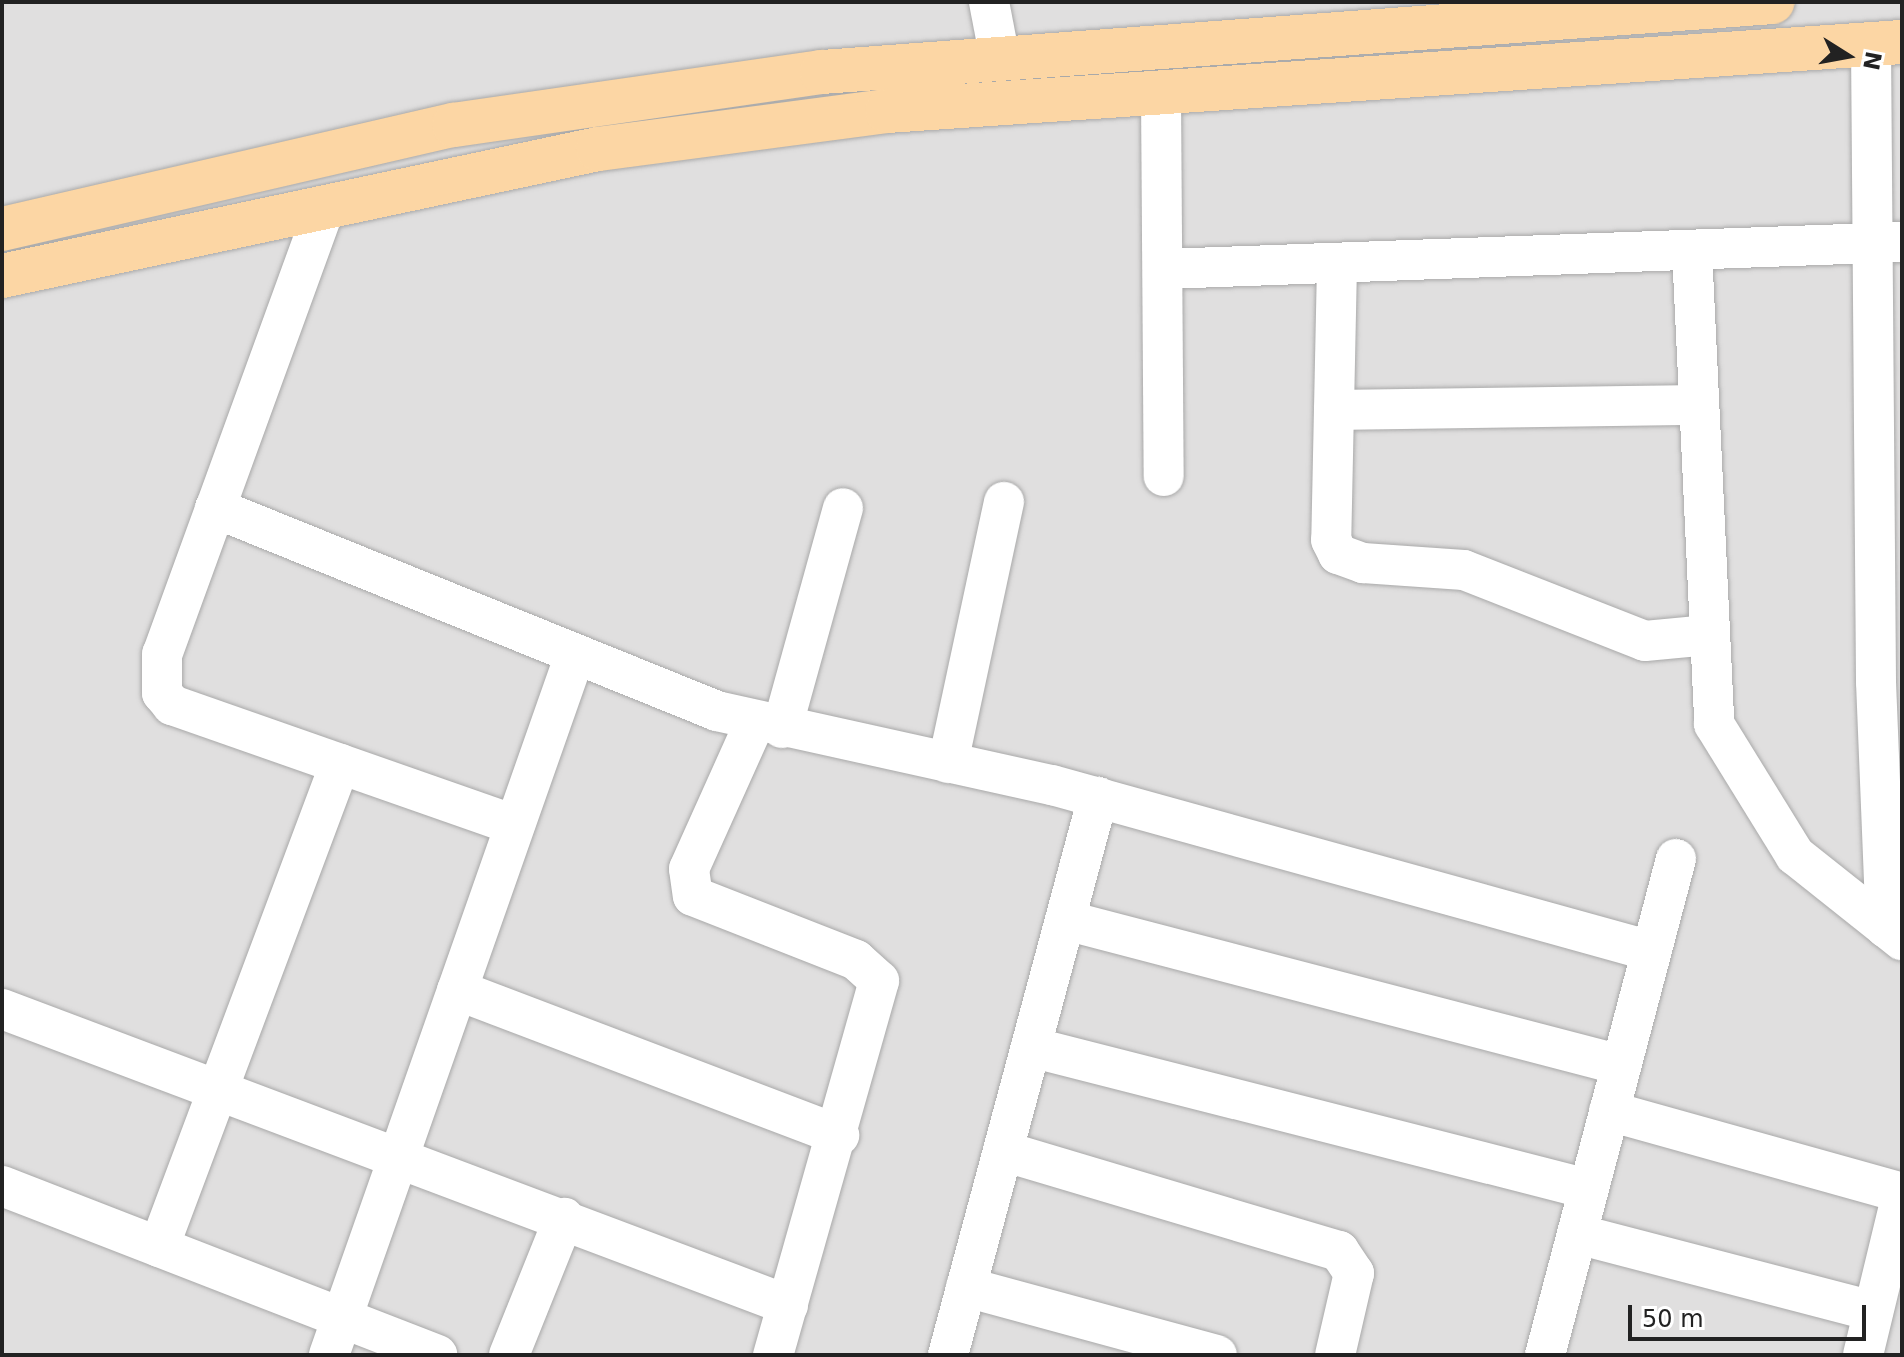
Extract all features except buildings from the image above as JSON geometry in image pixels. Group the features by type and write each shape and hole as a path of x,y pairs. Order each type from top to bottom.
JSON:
{"main road":[{"path":"2,229 454,125 822,72 1772,2"},
{"path":"2,276 598,149 887,111 1887,44"}],"street":[{"path":"989,2 1000,59"},
{"path":"1887,44 1889,680 1894,934"},
{"path":"1161,94 1165,269 1164,476"},
{"path":"325,207 162,654 162,693 172,705 515,825"},
{"path":"1165,269 1888,243"},
{"path":"1692,250 1709,635 1718,737 1795,855 1894,934"},
{"path":"1337,265 1331,540 1338,554 1363,563 1464,570 1645,641 1709,635"},
{"path":"1334,410 1699,405"},
{"path":"948,763 1004,502"},
{"path":"215,508 575,655 769,725 1098,797 1651,951"},
{"path":"773,1355 839,1135 879,981 856,960 702,904 688,884 769,725 843,508"},
{"path":"329,1355 575,655"},
{"path":"159,1247 223,1089 340,764"},
{"path":"948,1355 1098,797"},
{"path":"1545,1355 1676,859"},
{"path":"1065,920 1621,1065"},
{"path":"457,990 839,1135"},
{"path":"2,1009 399,1153 788,1305"},
{"path":"1031,1047 1588,1189"},
{"path":"1609,1111 1902,1194 1863,1355"},
{"path":"1003,1151 1339,1251 1354,1273 1335,1355"},
{"path":"2,1186 437,1355"},
{"path":"509,1355 564,1218"},
{"path":"1577,1234 1873,1311"},
{"path":"966,1287 1217,1355"}],"shaded area":[{"path":"2,2 1902,2 1902,1355 2,1355"}]}
